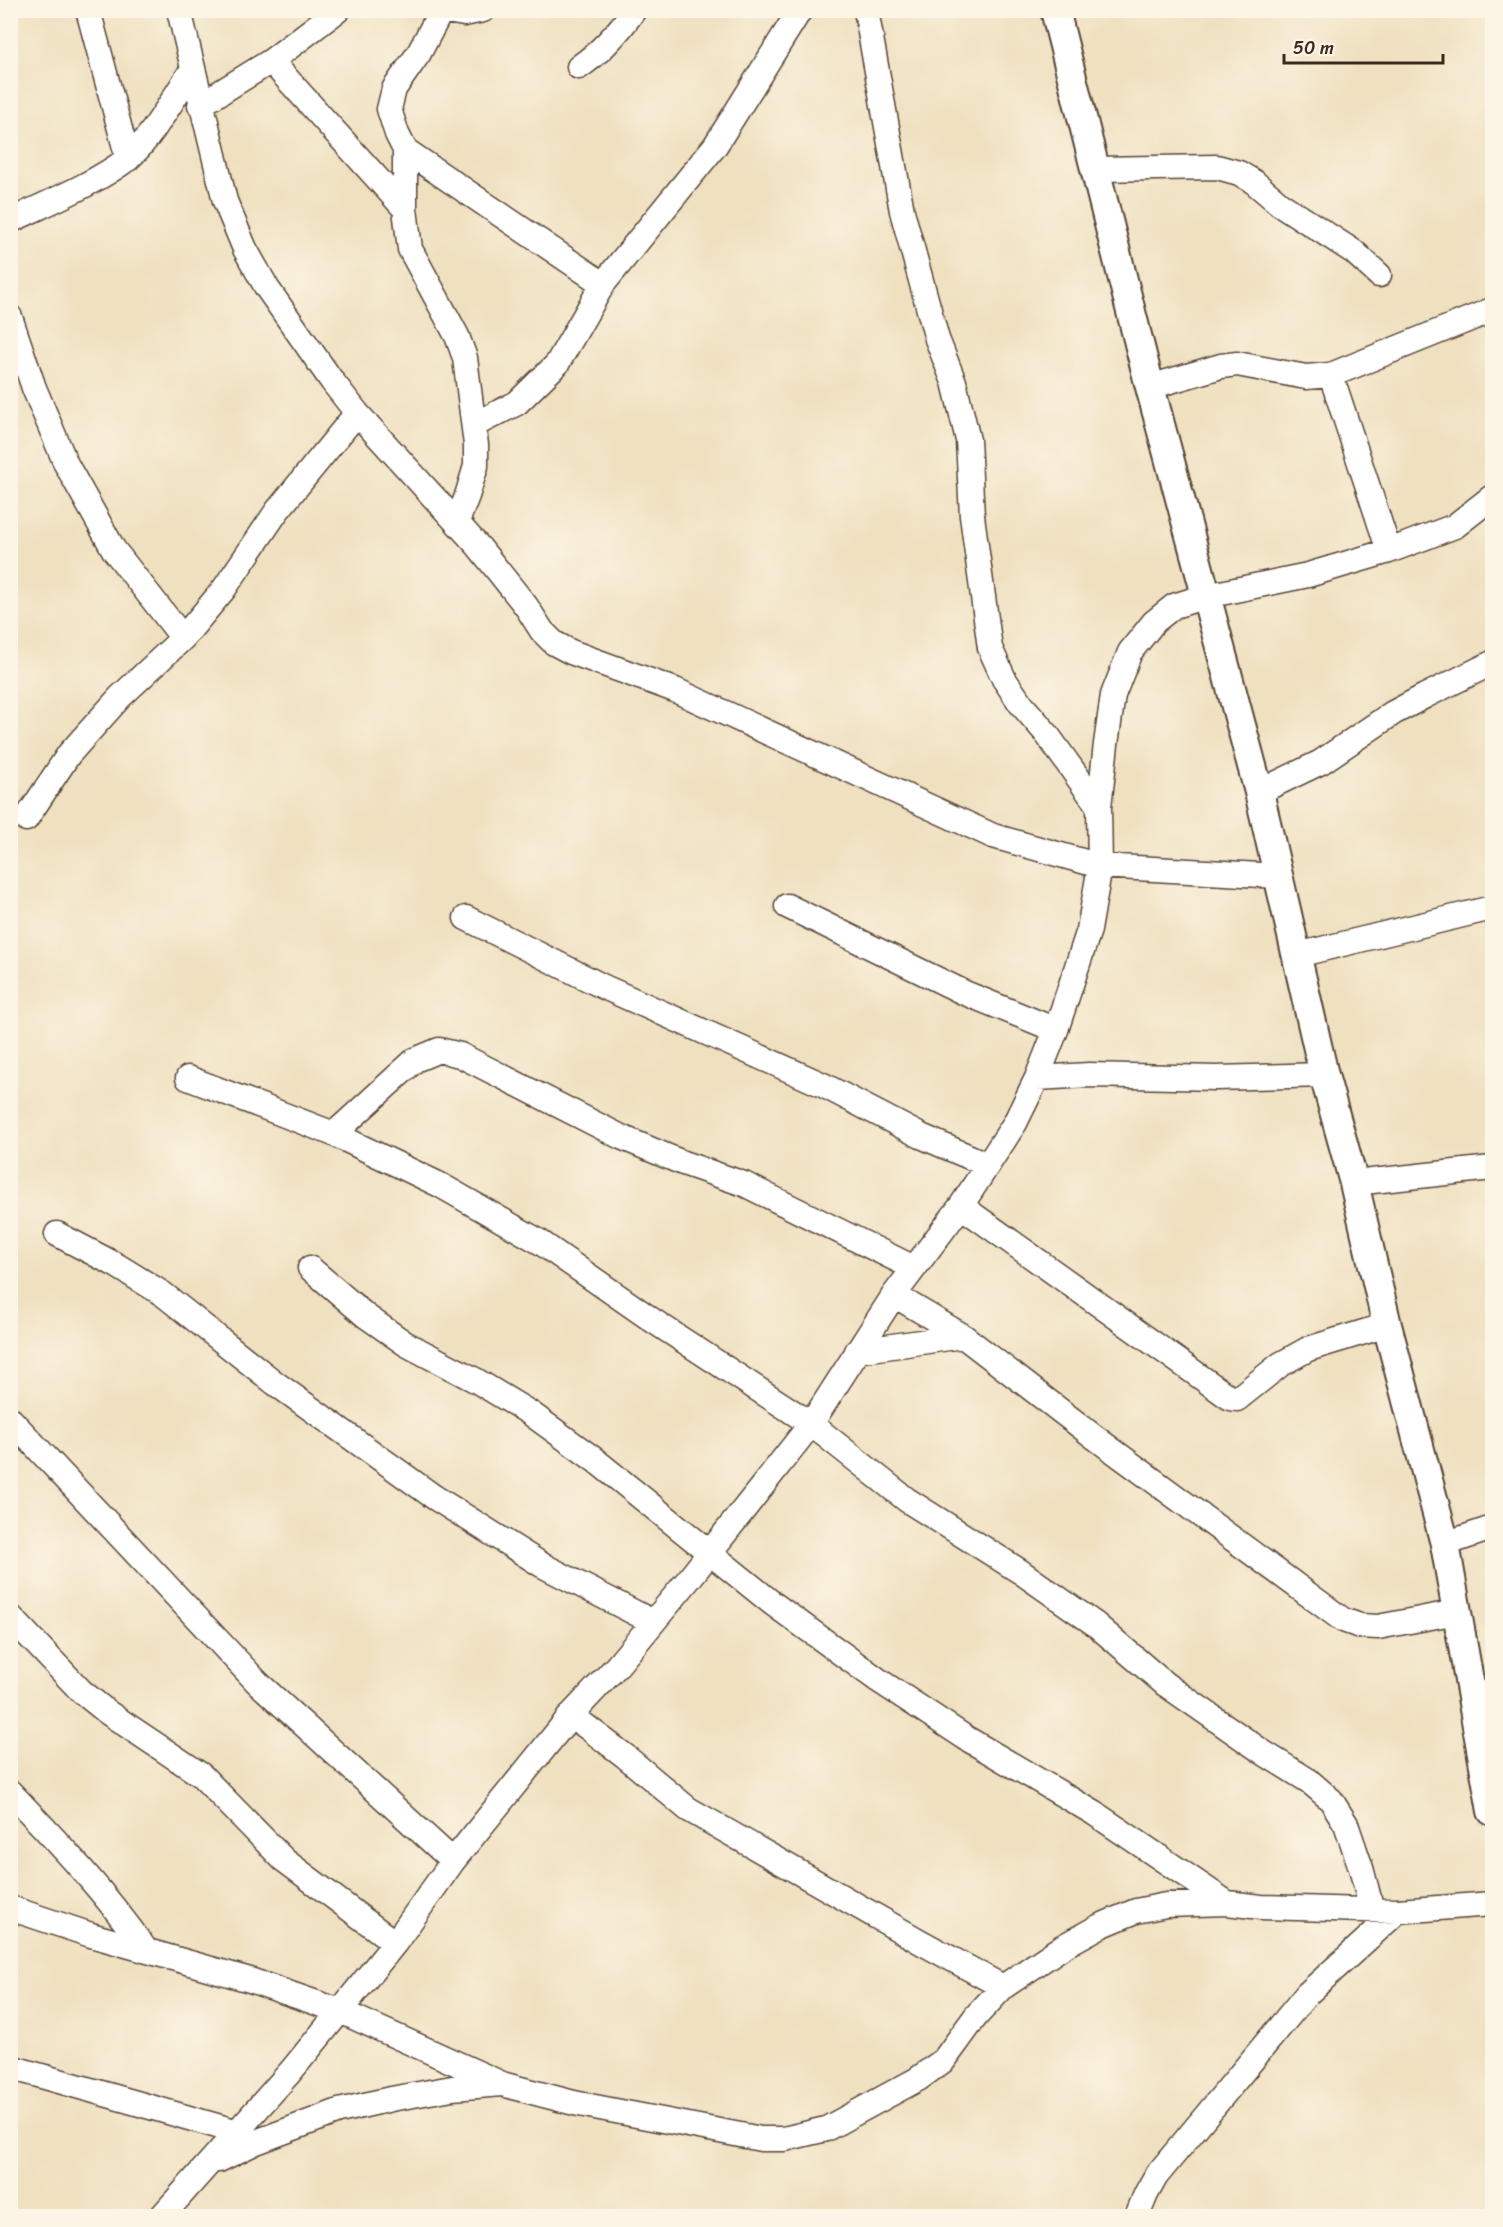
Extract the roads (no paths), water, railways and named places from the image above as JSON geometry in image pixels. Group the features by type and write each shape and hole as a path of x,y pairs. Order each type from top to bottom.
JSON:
{"street":[{"path":"88,10 128,159"},
{"path":"179,10 200,105 225,201 244,249 267,288 357,413 457,522 526,606 542,631 554,643 571,652 675,690 993,836 1100,866 1279,876"},
{"path":"200,105 272,61 338,10"},
{"path":"457,522 476,466 474,425 465,358 457,336 410,249 405,209 405,150 391,116 390,99 394,89 419,54 441,11 464,14 483,10"},
{"path":"579,68 613,39 634,10"},
{"path":"474,425 518,403 557,364 603,284 715,146 800,10"},
{"path":"866,10 902,212 937,339 954,382 968,440 972,516 990,648 1004,679 1021,704 1046,733 1099,807"},
{"path":"1055,10 1150,387 1259,792 1324,1076 1354,1183 1387,1325 1445,1544 1457,1612 1483,1698 1492,1811"},
{"path":"272,61 405,209"},
{"path":"10,221 102,175 128,159 150,132 192,70"},
{"path":"405,150 603,284"},
{"path":"1095,169 1217,167 1239,173 1254,182 1280,204 1354,252 1379,275"},
{"path":"1150,387 1221,366 1238,364 1306,377 1331,375 1492,310"},
{"path":"10,317 34,388 66,464 114,550 183,638"},
{"path":"1331,375 1389,551"},
{"path":"26,819 69,754 120,697 183,638 224,589 277,511 357,413"},
{"path":"162,2217 238,2132 340,2011 395,1943 453,1861 572,1714 617,1666 710,1553 811,1424 894,1295 961,1206 1016,1123 1056,1030 1089,930 1100,866 1099,807 1113,695 1130,652 1154,622 1174,606 1206,596 1308,575 1389,551 1455,526 1492,497"},
{"path":"1259,792 1321,762 1393,713 1492,663"},
{"path":"787,906 965,993 1056,1030"},
{"path":"1297,955 1492,908"},
{"path":"466,918 604,987 823,1085 921,1136 987,1165"},
{"path":"334,1134 414,1060 439,1050 460,1055 621,1137 683,1163 744,1184 914,1268"},
{"path":"1037,1078 1089,1075 1216,1078 1324,1076"},
{"path":"188,1078 334,1134 440,1185 540,1242 655,1322 811,1424 907,1500 1021,1572 1095,1624 1166,1684 1264,1753 1309,1781 1331,1800 1346,1824 1372,1910"},
{"path":"1354,1183 1492,1168"},
{"path":"961,1206 1230,1398 1238,1398 1281,1364 1308,1349 1387,1325"},
{"path":"57,1234 116,1265 163,1294 275,1383 434,1497 542,1565 653,1622"},
{"path":"310,1268 366,1316 406,1344 477,1381 530,1413 595,1460 772,1603 878,1680 966,1738 1094,1813 1227,1903"},
{"path":"894,1295 963,1336 1093,1436 1343,1620 1360,1626 1378,1627 1457,1612"},
{"path":"856,1351 963,1336"},
{"path":"10,1419 257,1682 453,1861"},
{"path":"1445,1544 1492,1528"},
{"path":"10,1616 81,1691 201,1775 284,1860 395,1943"},
{"path":"572,1714 688,1809 1003,1987"},
{"path":"10,1792 73,1858 123,1918 145,1949"},
{"path":"10,1908 91,1935 250,1980 340,2011 502,2084 574,2103 761,2139 784,2139 825,2129 918,2079 944,2060 976,2016 1003,1987 1091,1931 1136,1911 1166,1905 1227,1903 1261,1907 1398,1911 1492,1904"},
{"path":"1137,2217 1156,2176 1306,1994 1398,1911"},
{"path":"10,2067 238,2132"},
{"path":"209,2164 256,2142 339,2111 452,2088 502,2084"}]}
